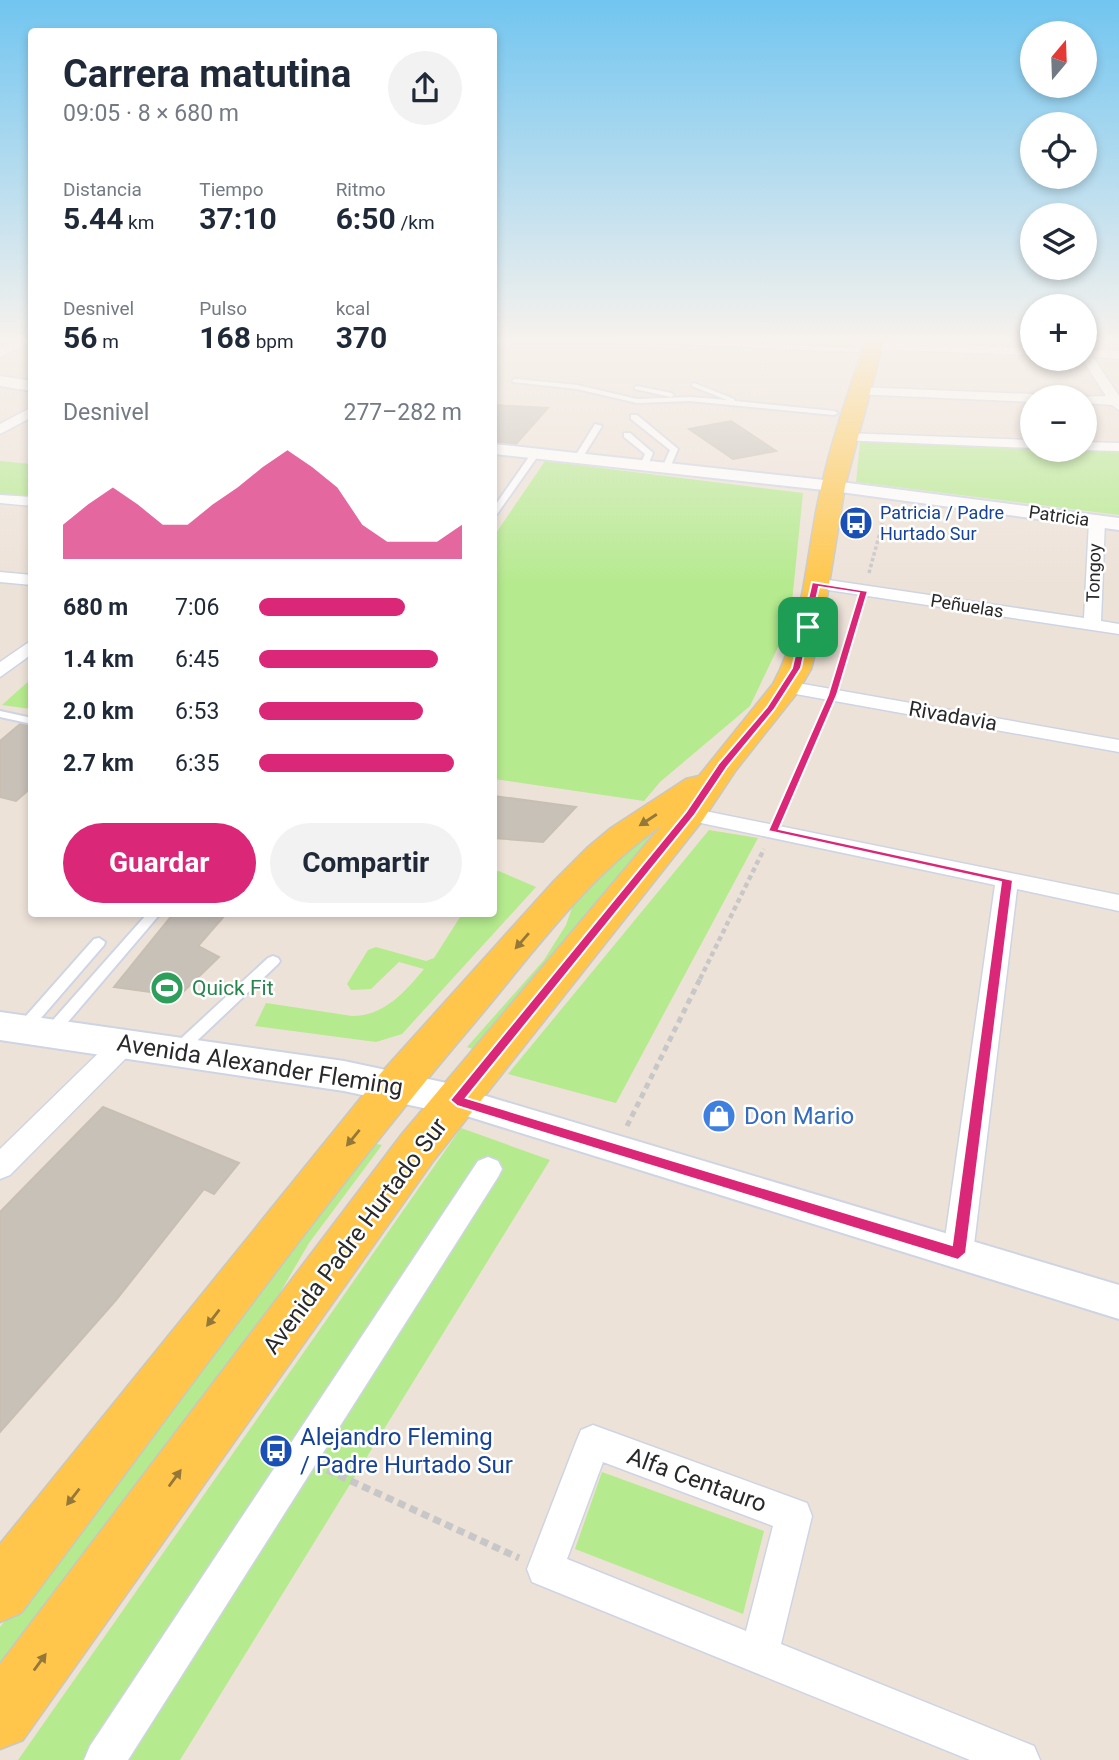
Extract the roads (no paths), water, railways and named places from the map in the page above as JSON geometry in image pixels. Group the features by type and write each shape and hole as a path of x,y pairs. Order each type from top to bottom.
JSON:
{"main road":[{"name":"Avenida Padre Hurtado Sur","path":"833,422 826,462 833,486"},
{"name":"Avenida Padre Hurtado Sur","path":"0,1717 418,1147 690,814 723,765 786,687 803,652 833,486 840,471 850,422"},
{"name":"Avenida Padre Hurtado Sur","path":"0,1592 396,1085 567,889 622,836 693,791 723,765"},
{"name":"Avenida Alexander Fleming","path":"24,1029 396,1085 457,1100"}],"street":[{"path":"846,437 1020,444"},
{"path":"1097,446 1119,447"},
{"name":"Patricia","path":"497,449 859,489 1119,524"},
{"path":"0,499 28,502"},
{"name":"Tongoy","path":"1092,625 1097,521"},
{"path":"0,577 28,580"},
{"name":"Peñuelas","path":"815,583 1119,629"},
{"path":"0,670 28,648"},
{"name":"Rivadavia","path":"786,687 1119,746"},
{"path":"690,814 1119,903"},
{"path":"958,1253 1007,880"},
{"path":"0,1167 125,1043"},
{"name":"Avenida Alexander Fleming","path":"457,1100 1119,1302"},
{"path":"104,1760 488,1169"},
{"name":"Alfa Centauro","path":"593,1442 794,1516 759,1655 545,1569 593,1442"},
{"path":"759,1655 1020,1760"}],"lane":[{"path":"640,422 674,449 666,468"},
{"path":"578,458 598,426"},
{"path":"628,435 649,453 643,465"},
{"path":"497,508 536,453"},
{"path":"0,713 28,720"},
{"path":"24,1029 151,917"},
{"path":"24,1029 99,942"},
{"path":"176,1051 273,961"}],"place":[{"name":"Patricia / Padre Hurtado Sur","path":"856,523"},
{"name":"Quick Fit","path":"167,988"},
{"name":"Don Mario","path":"719,1116"},
{"name":"Alejandro Fleming / Padre Hurtado Sur","path":"276,1451"}]}
